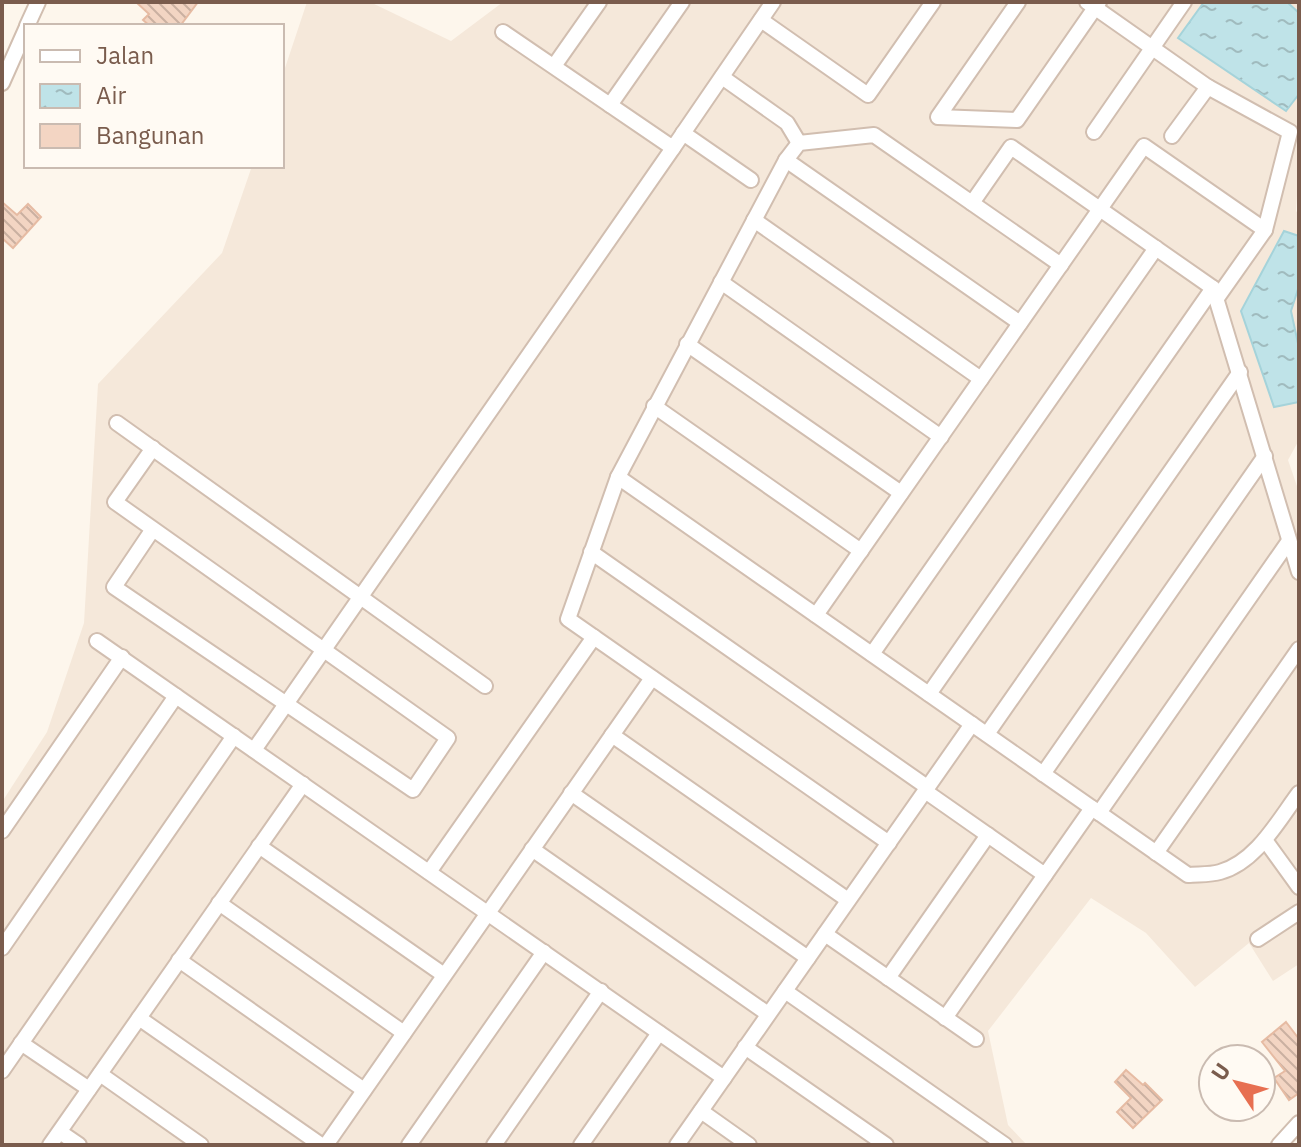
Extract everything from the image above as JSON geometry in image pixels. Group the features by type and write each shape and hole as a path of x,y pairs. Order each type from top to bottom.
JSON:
{"street":[{"path":"29,24 38,2"},
{"path":"554,66 599,2"},
{"path":"610,105 682,2"},
{"path":"254,750 773,2"},
{"path":"761,20 868,95 933,2"},
{"path":"929,694 1215,293 1265,230 1290,132 1208,87 1093,4 1017,120 938,117 1018,2"},
{"path":"1094,132 1184,2"},
{"path":"503,32 673,148"},
{"path":"2,83 24,35"},
{"path":"722,77 787,123 799,143"},
{"path":"1172,136 1208,87"},
{"path":"683,133 751,180"},
{"path":"889,843 568,619 618,477 786,160 799,143 874,135 1061,265"},
{"path":"816,615 1144,146 1265,230"},
{"path":"972,203 1011,147 1215,293 1299,572"},
{"path":"786,160 1020,323"},
{"path":"754,220 981,379"},
{"path":"872,654 1156,248"},
{"path":"721,282 941,437"},
{"path":"687,344 901,493"},
{"path":"987,734 1240,372"},
{"path":"654,406 861,551"},
{"path":"117,423 485,686"},
{"path":"153,448 115,502 448,738 413,790 114,587 153,529"},
{"path":"1043,774 1265,456"},
{"path":"618,477 1188,875 1220,872 1251,855 1299,793"},
{"path":"945,1018 1045,875 1096,810 1289,541"},
{"path":"591,552 1045,875"},
{"path":"429,872 594,637"},
{"path":"97,641 724,1078"},
{"path":"1156,853 1299,649"},
{"path":"2,831 122,657"},
{"path":"139,1018 323,1145 652,678"},
{"path":"2,948 176,696"},
{"path":"677,1145 972,724"},
{"path":"612,735 848,900"},
{"path":"2,1070 234,736"},
{"path":"50,1145 303,784"},
{"path":"571,793 808,958"},
{"path":"888,978 988,835"},
{"path":"1265,840 1299,887"},
{"path":"259,846 444,975"},
{"path":"532,849 768,1014"},
{"path":"219,903 404,1033"},
{"path":"1258,939 1299,912"},
{"path":"825,934 976,1039"},
{"path":"409,1145 544,952"},
{"path":"179,960 364,1090"},
{"path":"494,1145 601,991"},
{"path":"785,991 1005,1145"},
{"path":"581,1145 659,1033"},
{"path":"21,1043 89,1089"},
{"path":"745,1047 886,1145"},
{"path":"100,1074 201,1145"},
{"path":"701,1111 749,1145"},
{"path":"1279,1145 1299,1123"},
{"path":"60,1132 79,1145"}],"shaded area":[{"path":"307,2 370,2 451,41 503,2 1299,2 1296,211 1299,215 1299,440 1288,460 1299,492 1299,964 1273,981 1249,943 1195,987 1146,933 1091,898 988,1031 1008,1125 1027,1145 2,1145 2,802 47,732 84,623 98,384 222,253 251,168 284,168 284,71"}],"water":[{"path":"1204,2 1287,2 1299,13 1299,94 1286,111 1178,38"},
{"path":"1284,231 1299,236 1299,286 1291,311 1299,348 1299,402 1274,407 1241,311"}],"building":[{"path":"136,2 198,2 182,24 148,24 143,20 149,14"},
{"path":"2,202 17,215 28,204 41,217 13,248 2,238"},
{"path":"1286,1022 1299,1039 1299,1093 1289,1100 1277,1082 1277,1076 1285,1071 1277,1061 1277,1043 1262,1042"},
{"path":"1126,1070 1162,1100 1133,1128 1117,1112 1131,1098 1115,1082"}]}
